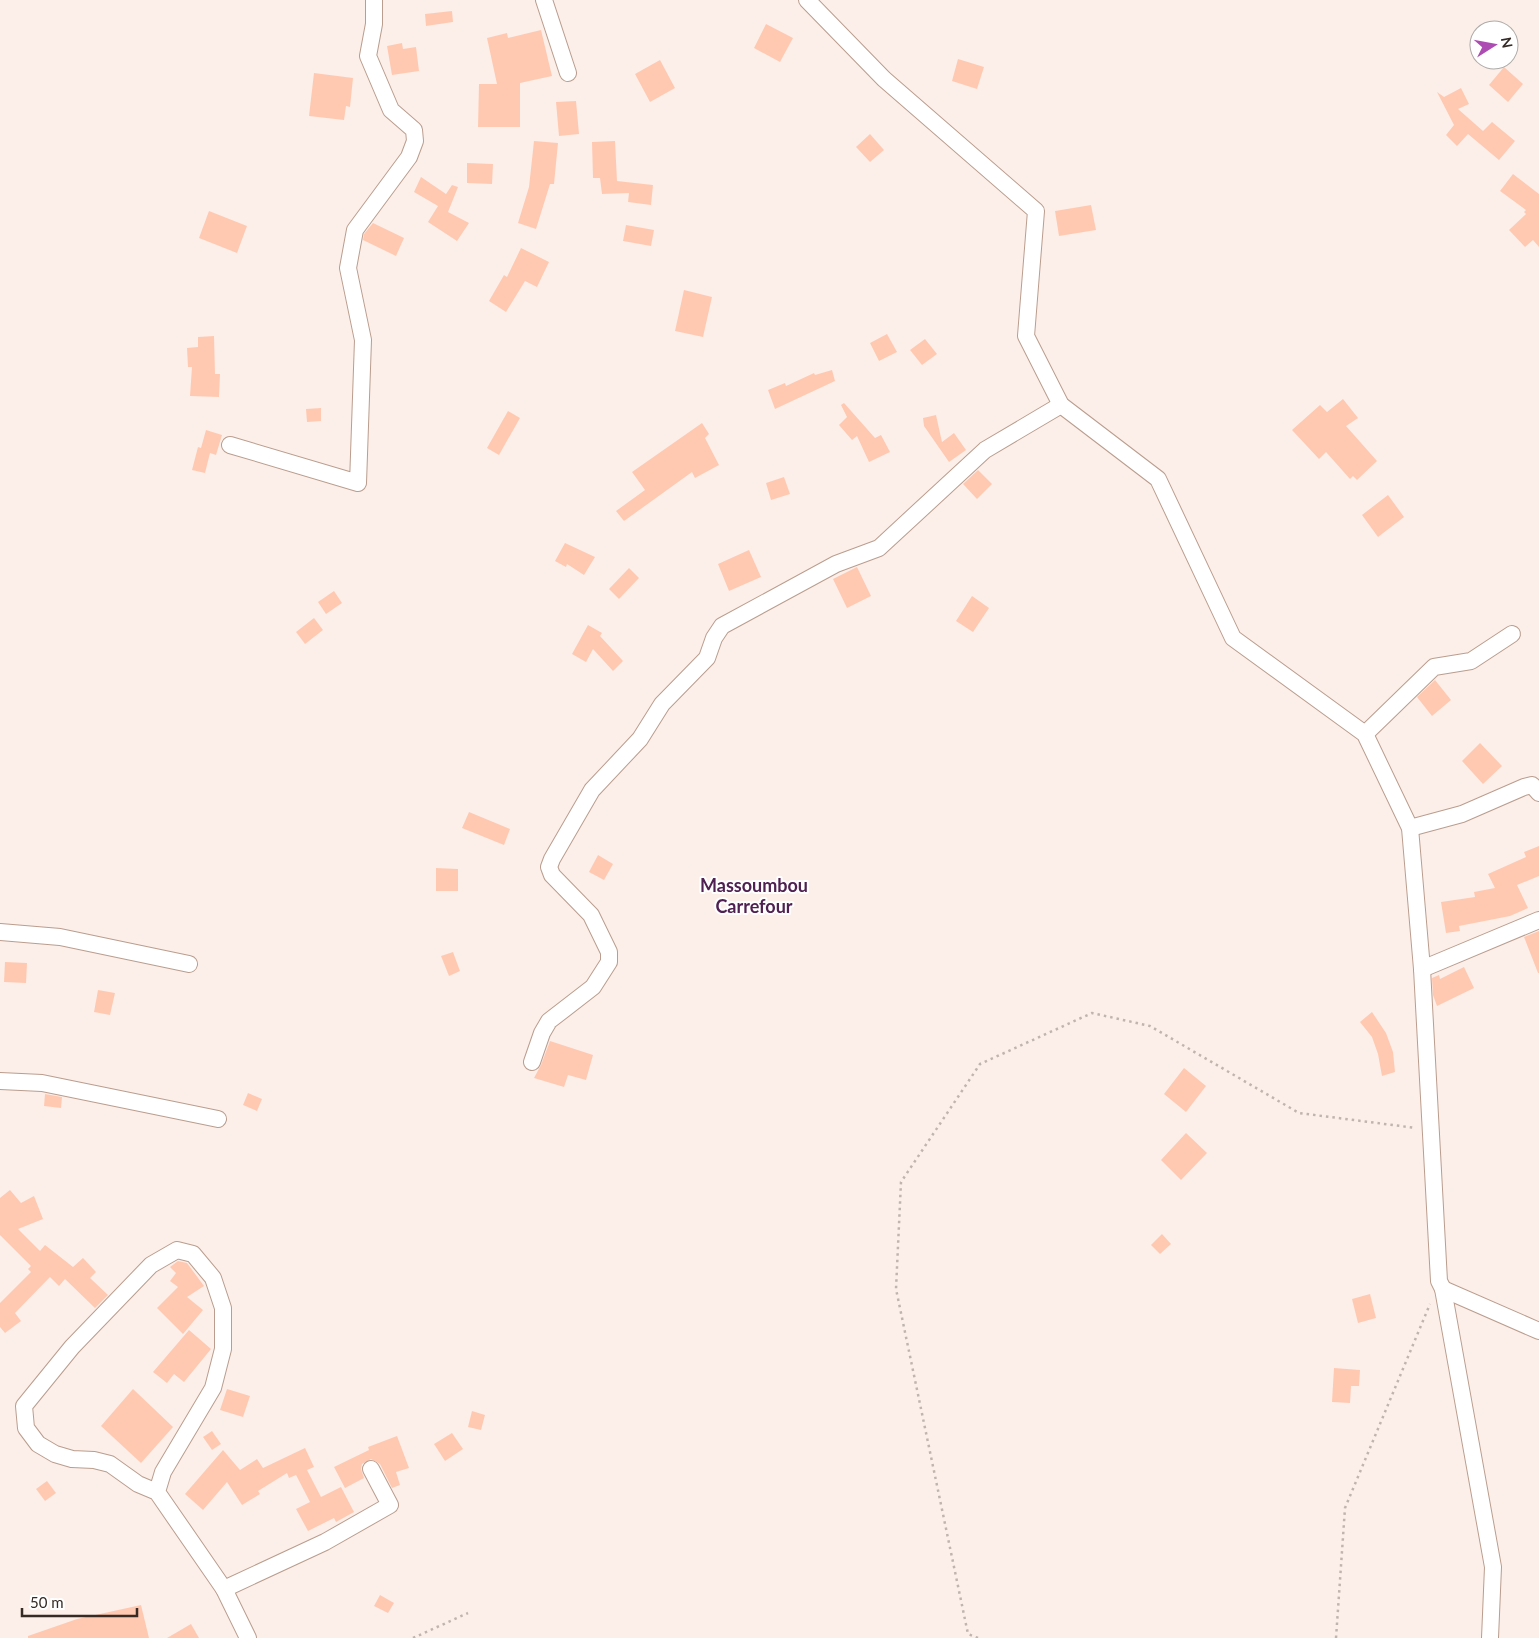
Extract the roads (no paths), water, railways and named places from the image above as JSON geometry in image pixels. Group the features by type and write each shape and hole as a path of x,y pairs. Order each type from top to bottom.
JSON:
{"street":[{"path":"230,445 358,483 363,340 348,268 354,230 409,157 415,141 414,130 391,110 368,56 374,24 374,0"},
{"path":"544,0 568,73"},
{"path":"807,0 884,79 1036,210 1026,336 1061,405 1158,479 1233,638 1365,734 1410,828 1422,969 1441,1285 1493,1567 1490,1638"},
{"path":"532,1062 542,1033 549,1021 593,987 609,962 609,952 591,915 552,875 549,867 552,859 592,790 640,739 662,704 707,658 714,638 722,626 836,564 879,548 984,450 1061,405"},
{"path":"1365,734 1434,667 1471,661 1512,634"},
{"path":"1410,828 1462,814 1524,788 1532,786 1539,793"},
{"path":"1422,969 1539,920"},
{"path":"0,932 60,937 189,964"},
{"path":"0,1081 42,1083 218,1119"},
{"path":"157,1492 163,1472 213,1388 223,1349 223,1308 213,1278 193,1254 177,1250 151,1265 72,1347 24,1406 26,1428 38,1444 55,1454 72,1459 94,1460 110,1464 138,1484 157,1492 224,1589 248,1638"},
{"path":"1441,1285 1539,1331"},
{"path":"224,1589 325,1542 390,1505 371,1469"}],"district":[{"name":"Massoumbou Carrefour","path":"754,895"}]}
